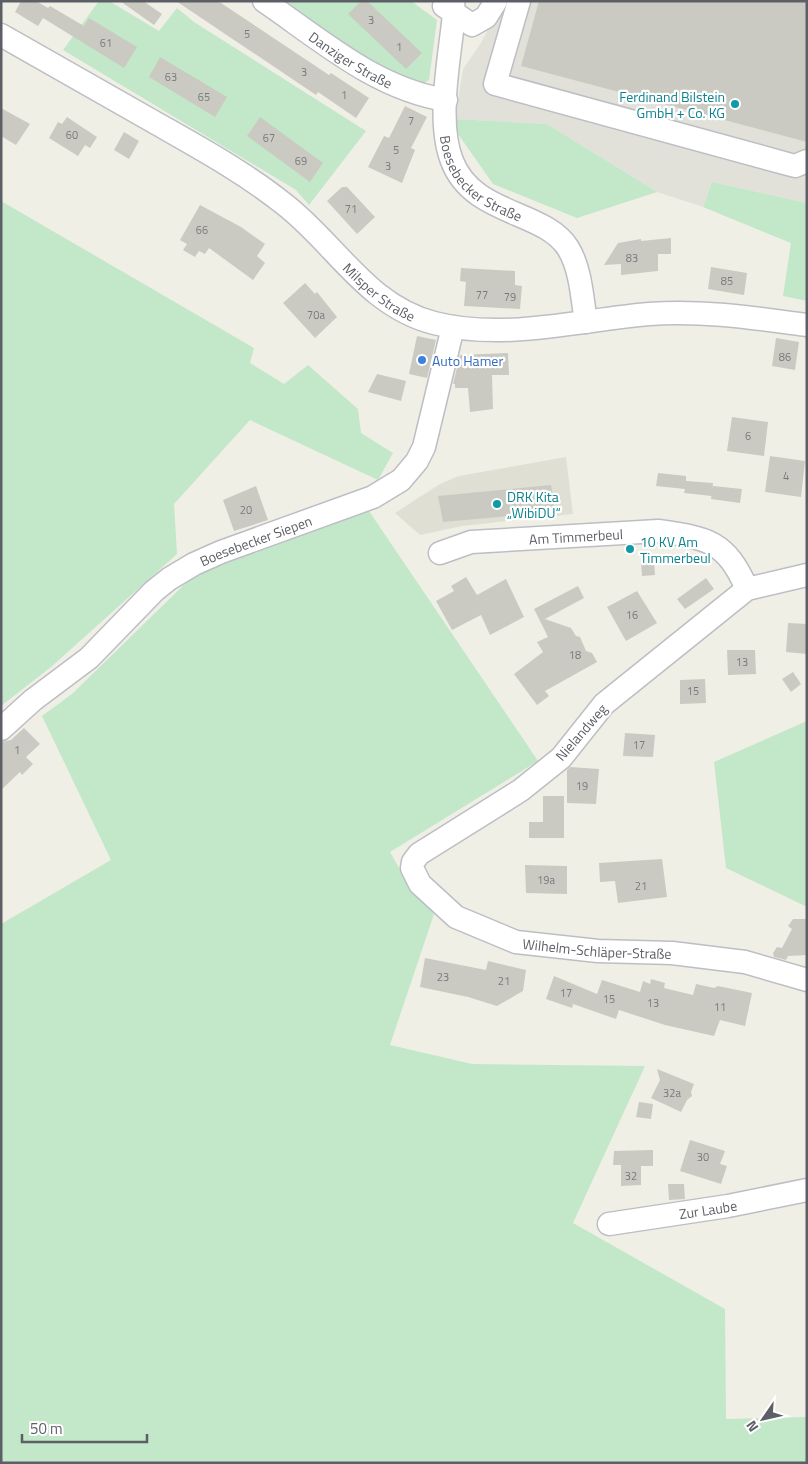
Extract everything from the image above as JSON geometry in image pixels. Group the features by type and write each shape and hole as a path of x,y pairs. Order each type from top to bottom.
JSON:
{"street":[{"name":"Danziger Straße","path":"264,1 375,77 421,96 446,100"},
{"path":"448,5 472,25 486,17 496,1"},
{"path":"520,1 496,84 794,166 807,161"},
{"name":"Boesebecker Straße","path":"448,5 446,100 447,140 451,160 457,173 482,198 550,230 567,246 574,261 586,322"},
{"name":"Milsper Straße","path":"7,43 204,151 285,204 380,298 416,318 475,330 510,329 650,314 694,312 807,325"},
{"name":"Boesebecker Siepen","path":"1,729 34,700 89,658 154,591 169,579 194,564 221,552 365,501 401,480 417,461 424,447 453,327"},
{"name":"Am Timmerbeul","path":"440,553 471,542 658,531 686,535 709,542 728,554 737,566 747,589"},
{"name":"Nielandweg","path":"412,868 413,862 419,854 521,790 561,758 604,704 747,589 807,575"},
{"name":"Wilhelm-Schläper-Straße","path":"412,868 420,884 456,917 516,942 598,951 672,953 744,962 807,980"},
{"name":"Zur Laube","path":"609,1224 728,1206 807,1190"}],"shaded area":[{"name":"Ferdinand Bilstein GmbH + Co. KG","path":"503,1 807,1 807,203 712,182 703,207 657,192 547,124 455,119 463,69 481,43"},
{"path":"566,457 573,514 462,526 420,535 395,513 440,484 459,476"}],"green space":[{"path":"99,1 109,1 159,31 177,8 194,22 366,131 309,205 296,190 63,50"},
{"path":"286,1 411,1 437,20 429,80 421,85 369,62"},
{"path":"455,119 547,124 657,192 577,218 493,184 458,134"},
{"path":"712,182 807,203 807,301 783,296 791,243 703,207"},
{"path":"1,201 254,348 250,363 284,384 308,365 358,409 361,433 393,453 378,480 250,420 174,504 177,554 51,667 1,706"},
{"path":"369,511 538,761 390,852 406,880 434,914 390,1045 472,1064 645,1066 573,1223 725,1309 726,1419 807,1417 807,1463 1,1463 1,924 111,860 42,716 72,694 194,575"},
{"path":"807,721 807,907 726,868 714,762"}],"building":[{"path":"21,1 36,1 48,8 50,6 84,26 89,18 137,47 124,68 43,18 38,26 15,12"},
{"path":"120,1 143,1 162,14 154,25"},
{"path":"176,1 218,1 329,75 331,73 369,98 356,118 318,92 316,95"},
{"path":"361,1 367,1 422,53 406,69 348,14"},
{"name":"Ferdinand Bilstein GmbH + Co. KG","path":"539,1 807,1 807,142 521,66"},
{"path":"160,57 227,97 215,117 149,77"},
{"path":"405,106 427,117 411,148 415,150 402,183 368,167 384,136 389,138"},
{"path":"1,108 30,124 16,145 1,136"},
{"path":"67,117 97,137 90,148 85,145 78,156 49,138 58,122 62,124"},
{"path":"260,117 323,163 310,182 247,136"},
{"path":"124,132 139,141 129,159 114,150"},
{"path":"342,187 347,187 375,217 357,234 327,201"},
{"path":"200,205 241,227 265,244 257,256 265,263 253,280 209,248 205,254 199,251 195,257 183,250 187,244 180,240"},
{"path":"671,238 671,254 658,254 658,271 621,275 621,264 604,265 618,243 641,239 641,241"},
{"path":"711,267 747,273 744,295 708,289"},
{"path":"461,268 515,271 515,285 522,286 520,309 464,306 466,282 460,281"},
{"path":"305,283 315,294 317,292 337,317 315,338 283,303"},
{"name":"Auto Hamer","path":"417,336 436,340 427,378 409,374"},
{"path":"776,338 799,342 795,370 772,366"},
{"path":"508,353 509,375 492,375 493,409 470,412 468,388 455,388 455,384 453,384 460,355"},
{"path":"377,374 406,381 401,401 368,392"},
{"path":"732,417 768,422 764,456 727,451"},
{"path":"770,456 805,461 801,497 765,492"},
{"path":"658,473 686,476 686,481 713,483 712,496 684,493 685,489 656,486"},
{"name":"DRK Kita „WibiDU“","path":"551,485 555,512 443,522 438,496"},
{"path":"256,486 268,520 234,531 223,500"},
{"path":"713,486 742,489 740,503 711,499"},
{"path":"654,561 655,575 642,576 641,562"},
{"path":"466,577 477,595 506,579 524,617 490,635 481,615 452,630 436,601 454,591 451,586"},
{"path":"706,578 714,589 685,609 677,599"},
{"path":"578,586 584,598 545,619 571,628 576,636 580,637 586,651 592,653 597,662 545,691 549,696 537,705 514,674 543,652 537,642 548,637 534,609"},
{"path":"637,591 657,623 626,641 607,607"},
{"path":"788,623 807,624 807,654 786,652"},
{"path":"727,650 755,650 756,674 728,675"},
{"path":"793,672 801,684 791,692 782,679"},
{"path":"705,679 706,703 680,704 680,680"},
{"path":"24,728 40,744 26,757 33,764 22,775 20,772 1,790 1,742 11,740"},
{"path":"625,733 655,735 653,757 623,756"},
{"path":"570,767 599,769 596,804 567,803 567,770"},
{"path":"543,796 564,796 564,838 529,838 529,822 543,822"},
{"path":"662,859 667,897 618,903 615,881 600,882 599,863"},
{"path":"525,865 567,866 567,894 526,893"},
{"path":"793,919 807,919 807,955 788,956 786,960 774,957 773,953 777,947 782,948 792,929 788,926"},
{"path":"425,958 486,970 488,961 526,970 523,991 497,1006 468,997 420,987"},
{"path":"554,976 597,994 602,980 640,992 643,981 650,984 651,979 665,983 664,988 693,995 696,984 714,988 718,986 752,993 745,1026 720,1020 714,1036 665,1025 619,1010 616,1019 573,1004 572,1008 546,999"},
{"path":"657,1069 694,1084 691,1092 692,1096 687,1100 681,1112 651,1098 660,1080"},
{"path":"639,1102 653,1104 651,1119 636,1117"},
{"path":"690,1140 725,1151 720,1164 727,1166 721,1184 680,1171"},
{"path":"653,1150 653,1166 641,1166 641,1185 621,1186 621,1165 613,1165 614,1151"},
{"path":"668,1184 684,1184 685,1199 669,1200"}],"place":[{"name":"Ferdinand Bilstein GmbH + Co. KG","path":"735,104"},
{"name":"Auto Hamer","path":"422,360"},
{"name":"DRK Kita „WibiDU“","path":"497,504"},
{"name":"10 KV Am Timmerbeul","path":"630,549"}]}
